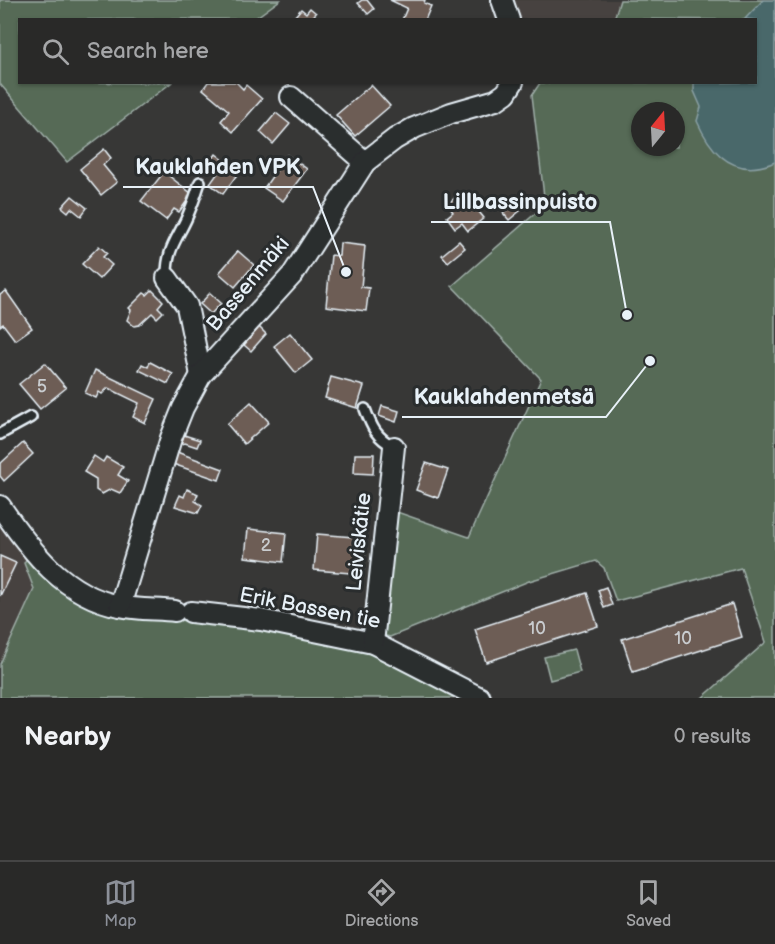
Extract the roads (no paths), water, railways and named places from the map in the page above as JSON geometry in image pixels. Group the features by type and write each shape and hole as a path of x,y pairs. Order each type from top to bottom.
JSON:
{"street":[{"path":"502,0 508,18"},
{"name":"Bassenmäki","path":"120,606 171,438 183,408 201,375 293,274 365,162 394,139 414,128 452,113 496,100 506,93 512,84"},
{"path":"291,97 365,162"},
{"name":"Bassenmäki","path":"167,278 187,306 201,375"},
{"name":"Leiviskätie","path":"373,643 394,447"},
{"name":"Erik Bassen tie","path":"0,506 52,573 82,594 120,606 261,620 373,643 480,698"}],"lane":[{"path":"167,278 170,247 190,212 200,182"},
{"path":"365,409 372,430 380,439 394,447"},
{"path":"0,434 31,417"}],"water":[{"path":"763,0 775,0 775,162 761,167 748,168 727,161 710,144 697,121 701,107 694,91 694,84 757,84 757,18 746,18"}],"place":[{"name":"Kauklahden VPK","path":"346,272"},
{"name":"Lillbassinpuisto","path":"627,315"},
{"name":"Kauklahdenmetsä","path":"650,361"}]}
